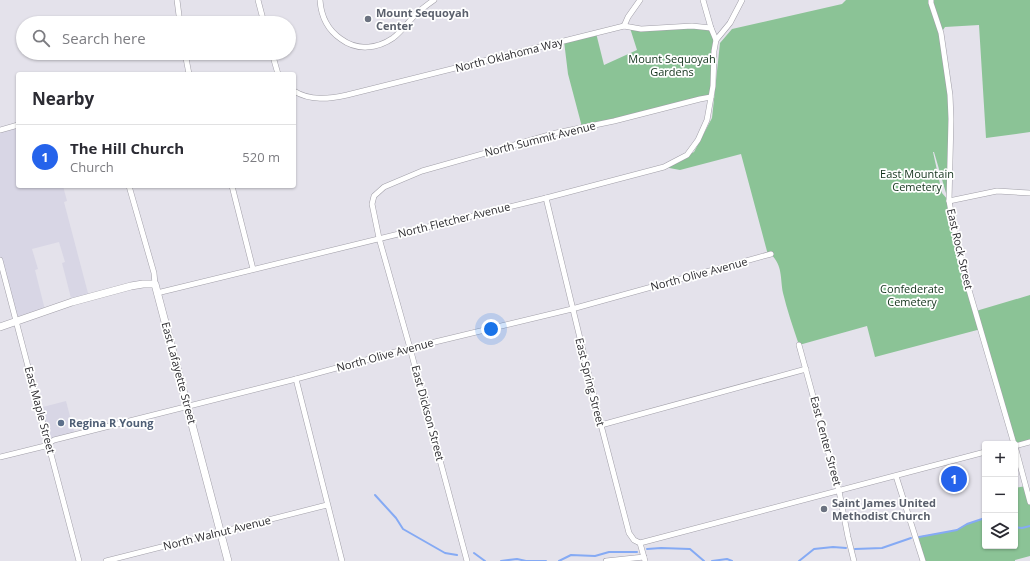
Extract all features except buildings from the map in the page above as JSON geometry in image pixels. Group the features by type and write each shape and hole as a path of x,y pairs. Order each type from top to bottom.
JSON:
{"main road":[{"name":"East Lafayette Street","path":"155,284 228,561"},
{"path":"0,327 78,300 131,286 155,284"}],"street":[{"path":"177,0 179,16"},
{"path":"258,0 262,16"},
{"path":"320,0 326,24 336,36 354,46 363,48 383,44 393,38 417,13 434,0"},
{"path":"624,26 628,17 640,0"},
{"path":"703,0 710,28 716,40 730,23 742,0"},
{"name":"East Rock Street","path":"931,2 941,33 950,95 951,119 949,201 956,238 969,290 1014,441"},
{"name":"North Oklahoma Way","path":"296,93 309,98 332,98 347,95 624,26 641,29 692,26 710,28"},
{"name":"North Fletcher Avenue","path":"158,293 546,198 664,167 687,155 698,140 707,120 711,97 716,40"},
{"path":"186,60 189,72"},
{"path":"274,60 277,72"},
{"name":"North Summit Avenue","path":"374,196 384,187 422,171 556,133 711,97"},
{"path":"0,130 16,126"},
{"name":"East Lafayette Street","path":"130,188 154,273 155,284"},
{"path":"233,188 253,269"},
{"path":"949,201 997,191 1030,193"},
{"name":"East Dickson Street","path":"374,196 372,204 379,238 467,561"},
{"name":"East Spring Street","path":"546,198 601,425 630,533 634,540 640,543 645,559"},
{"name":"North Olive Avenue","path":"0,457 45,446 54,440 296,379 410,348 572,309 771,254"},
{"name":"East Maple Street","path":"0,260 79,561"},
{"name":"East Center Street","path":"798,345 806,369 839,491 854,561"},
{"path":"601,425 806,369"},
{"path":"296,379 342,561"},
{"path":"1018,444 1030,442"},
{"path":"640,543 982,453"},
{"name":"East Rock Street","path":"1018,456 1030,502"},
{"path":"896,476 923,561"},
{"name":"North Walnut Avenue","path":"106,561 327,505"},
{"path":"606,561 645,559"}],"shaded area":[{"path":"16,126 16,188 64,188 67,201 64,202 89,297 72,302 62,263 65,262 59,242 32,249 38,269 35,270 45,310 16,321 0,260 0,130"},
{"path":"66,401 75,435 49,444 39,408"}],"green space":[{"path":"846,0 1030,0 1030,132 986,138 979,25 945,27 941,33 950,95 949,201 976,311 1030,295 1030,442 1018,445 1018,441 1014,441 981,329 875,357 867,326 799,345 783,293 778,263 771,254 768,255 741,154 680,170 664,167 694,152 712,118 720,43 732,29 842,4","holes":["933,152 934,152 948,200 942,193"]},
{"name":"Mount Sequoyah Gardens","path":"630,28 711,28 716,40 711,97 582,127 568,74 564,41 596,33 604,65 637,50"},
{"path":"1026,486 1030,502 1030,556 1015,561 923,561 916,537 957,530 967,524 982,519 982,549 1018,549 1018,487"}],"waterway":[{"path":"375,495 396,518 403,529 445,553 457,555"},
{"path":"919,537 957,530 967,524 982,519"},
{"path":"1018,527 1030,526"},
{"path":"855,549 882,548 911,538"},
{"path":"799,561 814,549 833,547 846,548"},
{"path":"647,549 690,549 704,561"},
{"path":"559,561 571,555 595,556 609,552 637,552"},
{"path":"474,553 485,561"},
{"path":"501,561 517,559 526,561 546,561"},
{"path":"712,561 727,559 732,561"}],"place":[{"name":"Mount Sequoyah Center","path":"368,19"},
{"name":"Regina R Young","path":"61,423"},
{"name":"The Hill Church","path":"954,479"},
{"name":"Saint James United Methodist Church","path":"824,509"}],"park label":[{"name":"East Mountain Cemetery","path":"917,180"},
{"name":"Confederate Cemetery","path":"912,295"}]}
